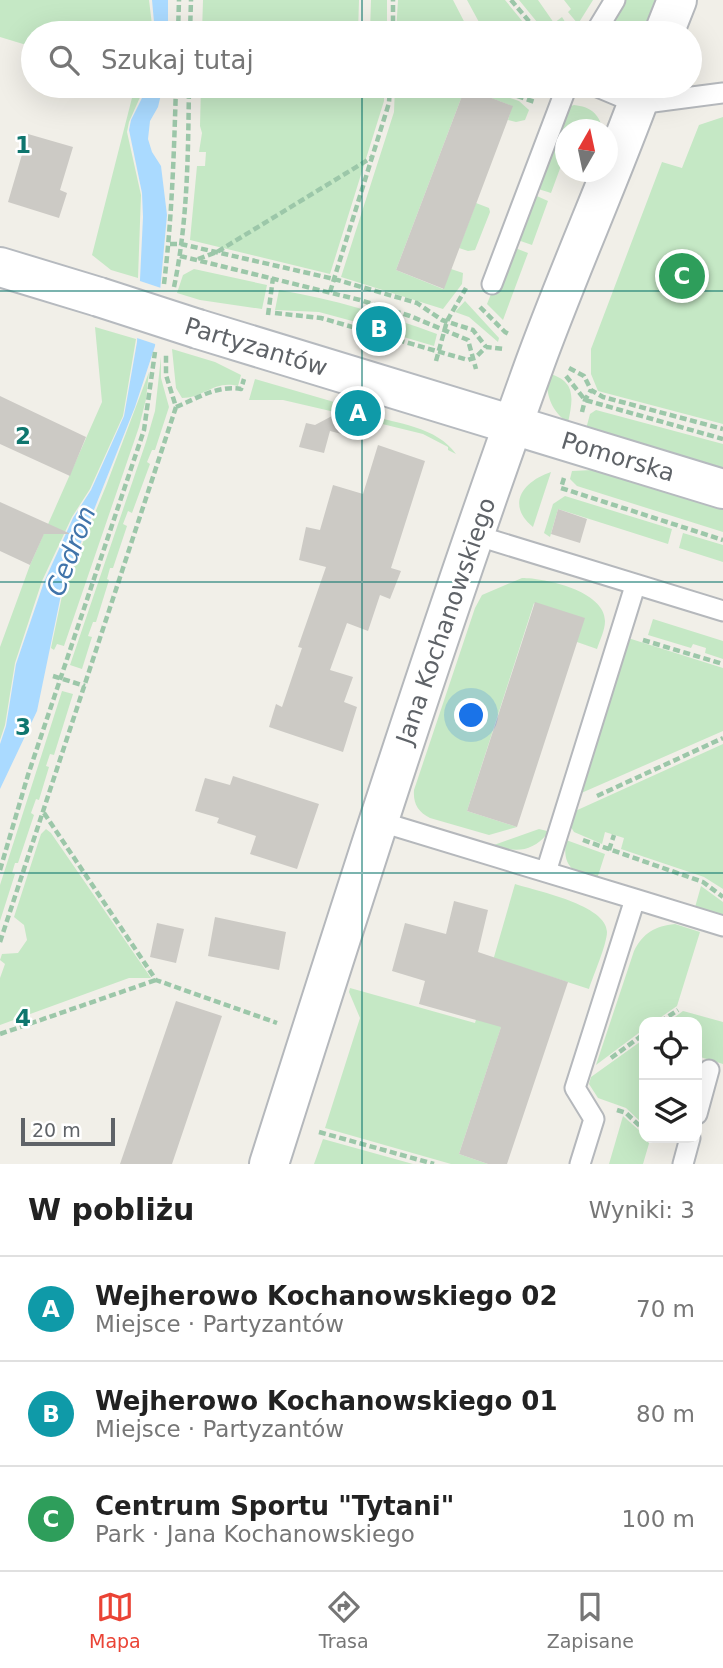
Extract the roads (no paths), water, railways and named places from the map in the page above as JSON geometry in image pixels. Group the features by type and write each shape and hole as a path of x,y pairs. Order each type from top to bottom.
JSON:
{"street":[{"path":"669,21 677,0"},
{"name":"Jana Kochanowskiego","path":"269,1164 378,821 513,425 640,98"},
{"name":"Partyzantów","path":"0,267 513,425"},
{"name":"Pomorska","path":"513,425 723,489"}],"lane":[{"path":"603,21 615,0"},
{"path":"702,94 723,93"},
{"path":"492,284 562,98"},
{"path":"475,535 723,611"},
{"path":"546,872 635,586"},
{"path":"378,821 723,926"},
{"path":"580,1164 594,1119 575,1088 635,899"},
{"path":"702,1096 709,1070"},
{"path":"683,1164 689,1143"}],"water":[{"path":"152,0 168,0 168,21 154,21"},
{"name":"Cedron","path":"142,98 160,98 150,121 148,139 161,166 167,215 155,346 135,407 62,590 37,711 0,789 0,744 6,726 16,664 44,582 73,518 91,490 124,416 137,342 143,217 142,193 129,130"}],"place":[{"name":"Centrum Sportu \"Tytani\"","path":"682,276"},
{"name":"Wejherowo Kochanowskiego 01","path":"379,329"},
{"name":"Wejherowo Kochanowskiego 02","path":"358,413"}]}
